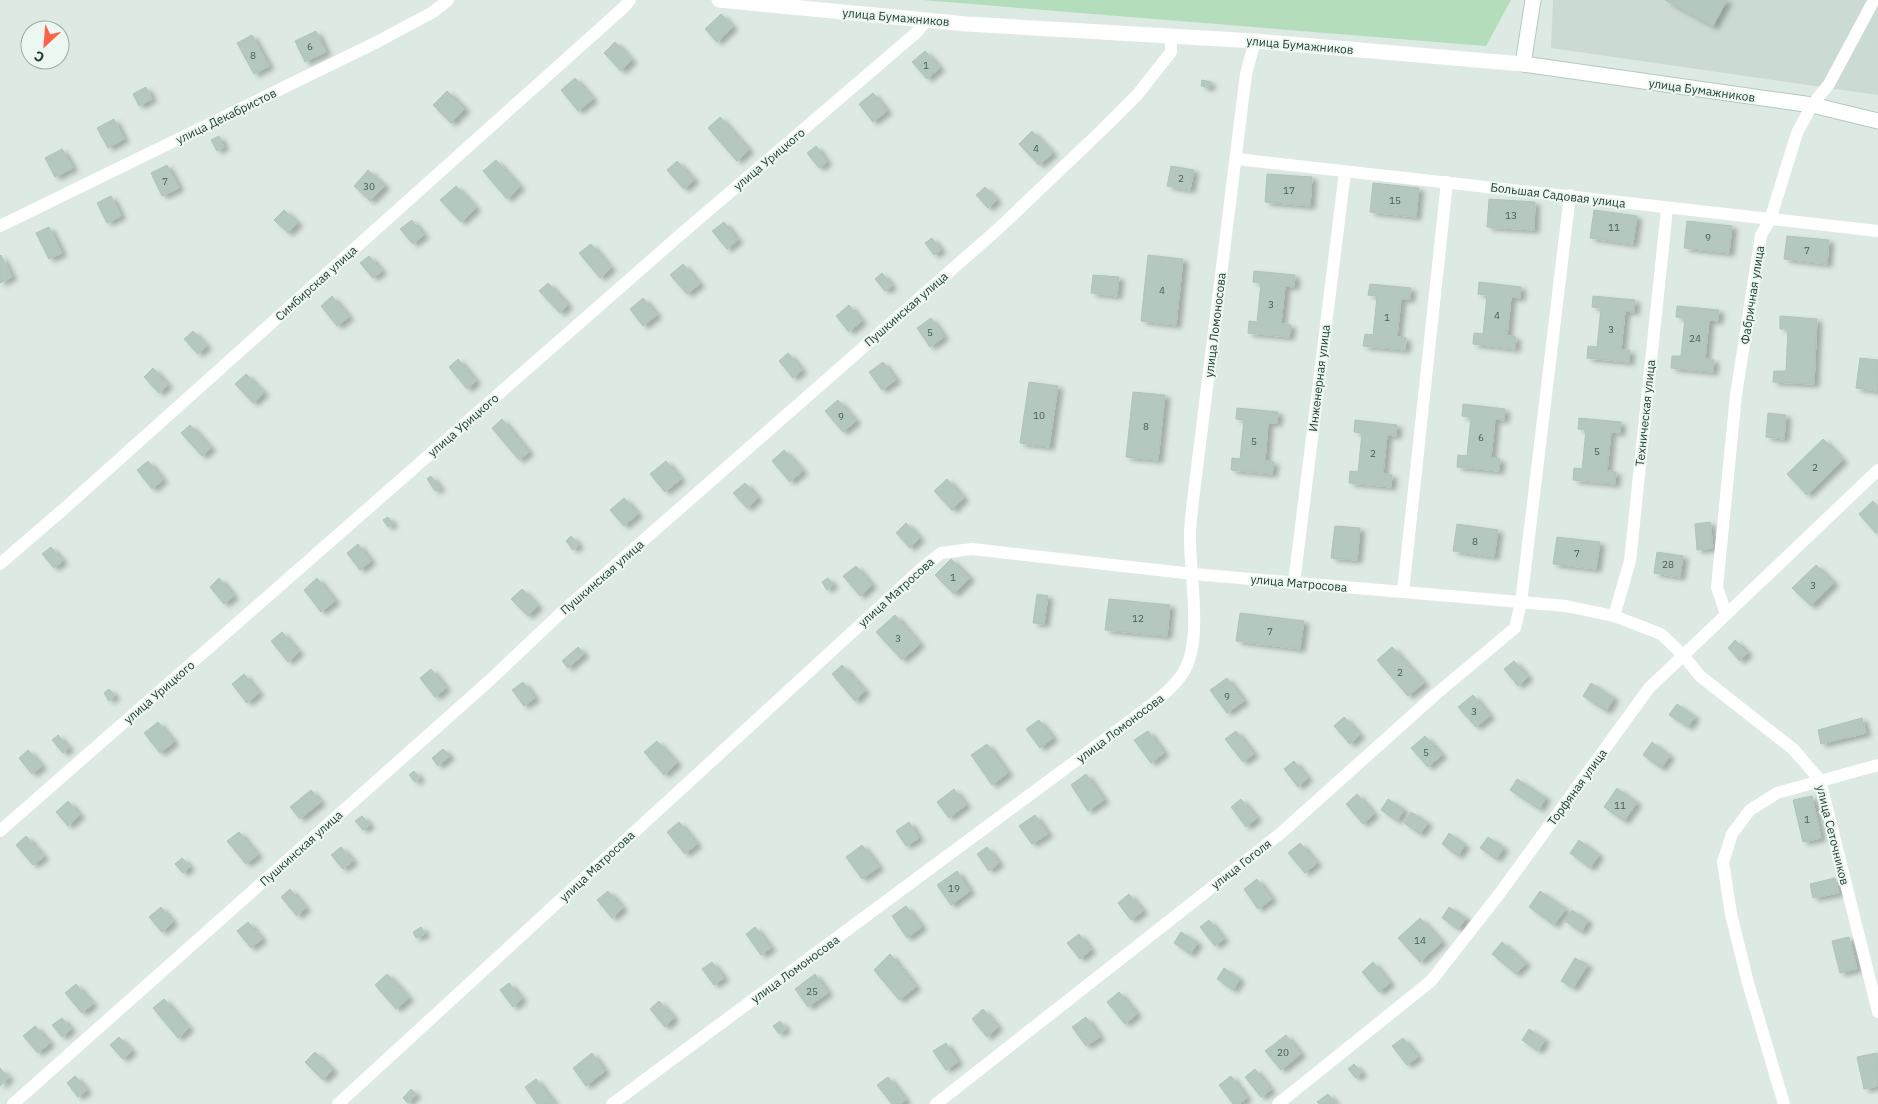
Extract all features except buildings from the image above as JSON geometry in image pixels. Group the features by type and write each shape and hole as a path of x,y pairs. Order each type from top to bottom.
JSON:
{"street":[{"name":"улица Декабристов","path":"0,226 377,42 433,12 448,0"},
{"name":"Симбирская улица","path":"0,564 66,507 630,0"},
{"name":"улица Бумажников","path":"719,0 926,20 1255,41 1523,64 1812,106 1878,121"},
{"path":"1523,64 1533,0"},
{"name":"Фабричная улица","path":"1726,614 1717,587 1736,395 1762,235 1770,220 1797,133 1812,106 1829,84 1874,0"},
{"name":"улица Урицкого","path":"0,831 680,235 916,33 926,20"},
{"name":"Пушкинская улица","path":"13,1104 489,681 564,610 998,228 1137,95 1171,52 1171,36"},
{"name":"улица Ломоносова","path":"612,1104 1165,694 1184,672 1193,642 1193,574 1190,536 1193,500 1237,159 1246,74 1255,41"},
{"name":"Большая Садовая улица","path":"1237,159 1570,195 1667,209 1878,231"},
{"name":"Инженерная улица","path":"1294,583 1345,172"},
{"path":"1402,592 1447,182"},
{"path":"1521,603 1570,195"},
{"name":"Техническая улица","path":"1614,616 1630,561 1667,209"},
{"name":"Торфяная улица","path":"1278,1104 1431,981 1500,893 1649,688 1878,470"},
{"name":"улица Матросова","path":"338,1104 922,568 941,553 972,549 1193,574 1566,606 1614,616 1660,634 1683,655"},
{"name":"улица Гоголя","path":"936,1104 1281,833 1436,694 1515,628 1521,603"},
{"name":"улица Сеточников","path":"1683,655 1700,676 1793,749 1820,780 1878,1012"},
{"path":"1784,1104 1748,983 1731,914 1723,862 1732,834 1750,810 1777,794 1820,780 1878,765"}],"shaded area":[{"path":"1553,0 1878,0 1878,95 1551,48"}],"green space":[{"path":"922,0 1511,0 1486,46"}]}
